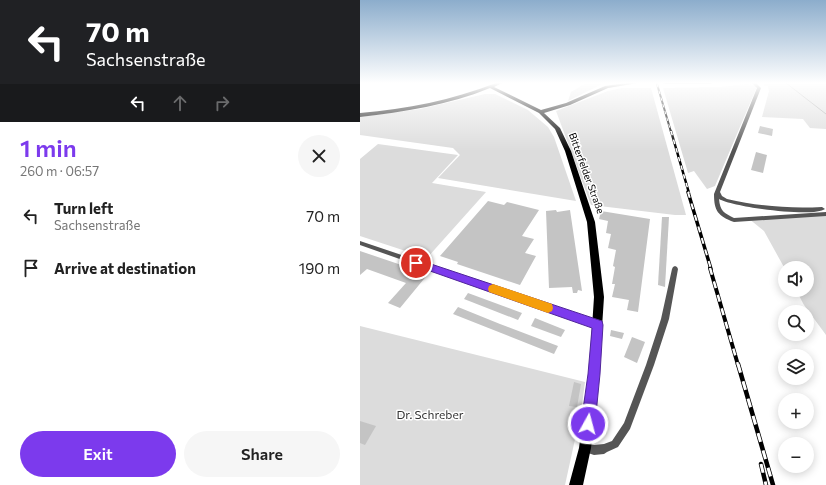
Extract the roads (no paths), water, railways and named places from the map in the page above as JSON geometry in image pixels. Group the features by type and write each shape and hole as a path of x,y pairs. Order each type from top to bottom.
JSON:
{"main road":[{"path":"360,115 422,106"},
{"name":"Bitterfelder Straße","path":"528,106 541,112 557,128 568,151 591,222 599,296 598,325 585,448 576,485"},
{"path":"541,112 562,106"}],"street":[{"path":"752,106 718,192 718,211 734,220 824,211"},
{"path":"718,192 720,197 725,200 760,208 824,211"},
{"path":"360,243 598,325"},
{"path":"585,448 594,450 604,449 615,444 627,426 650,365 665,319 675,269"}],"waterway":[{"path":"815,106 826,114"}],"railway":[{"path":"663,106 671,132"},
{"path":"671,131 689,193"},
{"path":"688,192 711,269"},
{"path":"710,268 738,365"},
{"path":"738,364 773,485"},
{"path":"761,464 766,485"}],"park label":[{"name":"Dr. Schreber","path":"430,415"}]}
